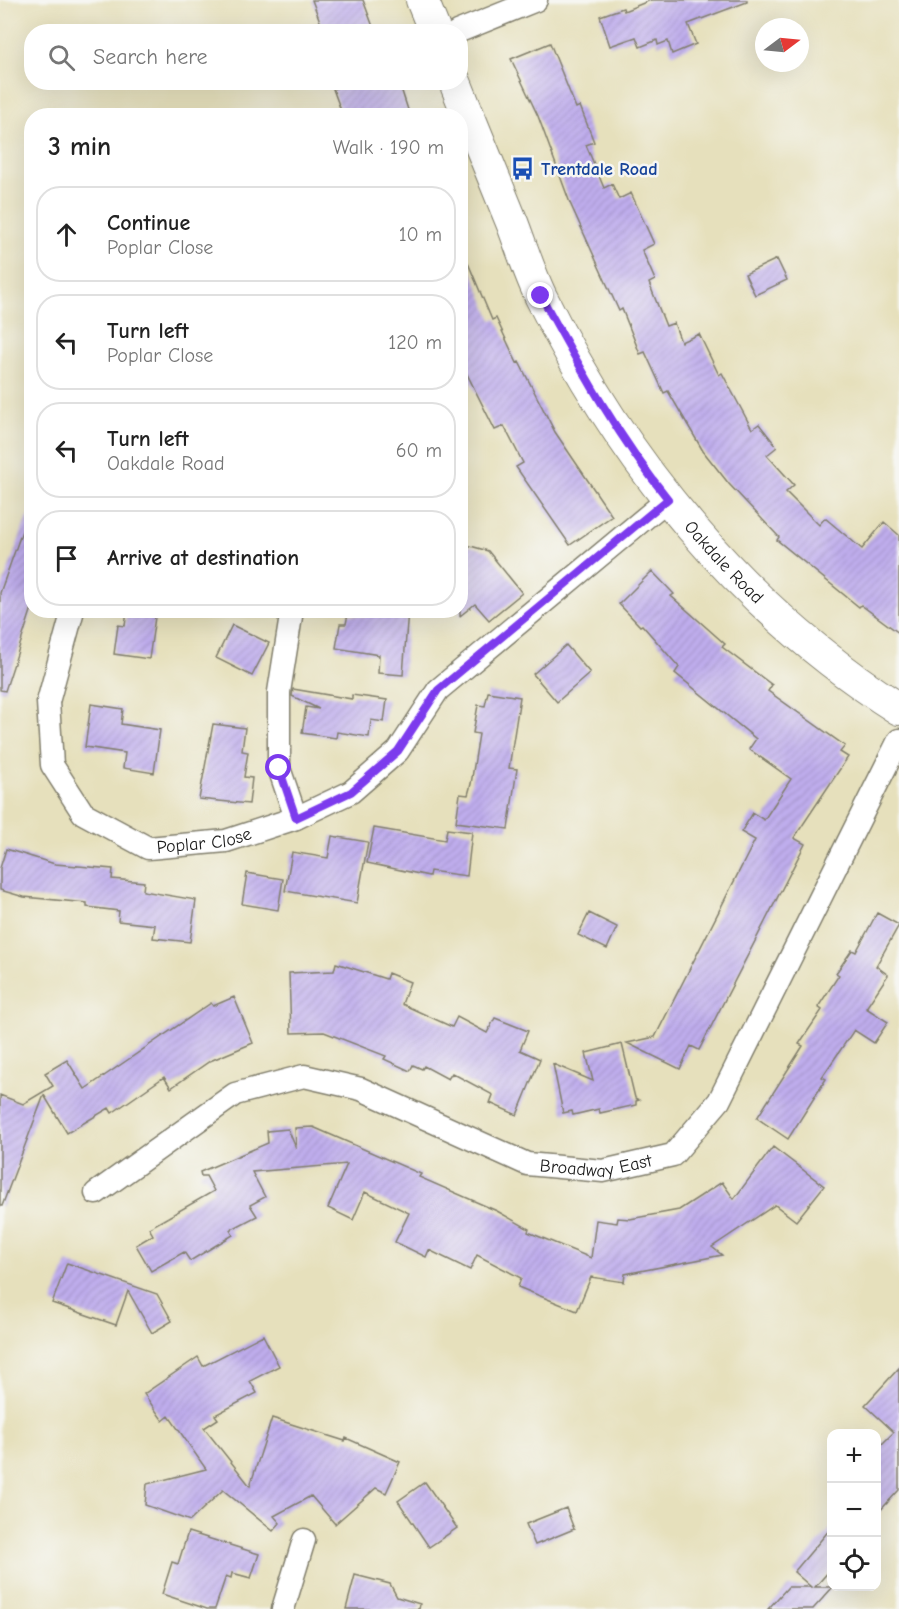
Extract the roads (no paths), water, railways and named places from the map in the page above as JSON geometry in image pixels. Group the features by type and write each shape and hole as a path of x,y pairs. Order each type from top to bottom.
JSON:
{"street":[{"path":"422,0 432,24"},
{"path":"468,28 536,0"},
{"name":"Oakdale Road","path":"458,90 465,108"},
{"name":"Oakdale Road","path":"468,114 541,296 604,411 640,465 718,559 772,613 852,679 899,709"},
{"name":"Poplar Close","path":"71,618 48,702 52,765 83,813 148,848 226,841 296,818 351,792 398,751 438,690 668,499"},
{"path":"291,618 279,692 279,768 296,818"},
{"name":"Broadway East","path":"96,1193 235,1094 304,1076 361,1089 527,1164 603,1172 673,1155 719,1101 899,740"},
{"path":"283,1609 304,1540"}],"place":[{"name":"Trentdale Road","path":"523,169"}]}
